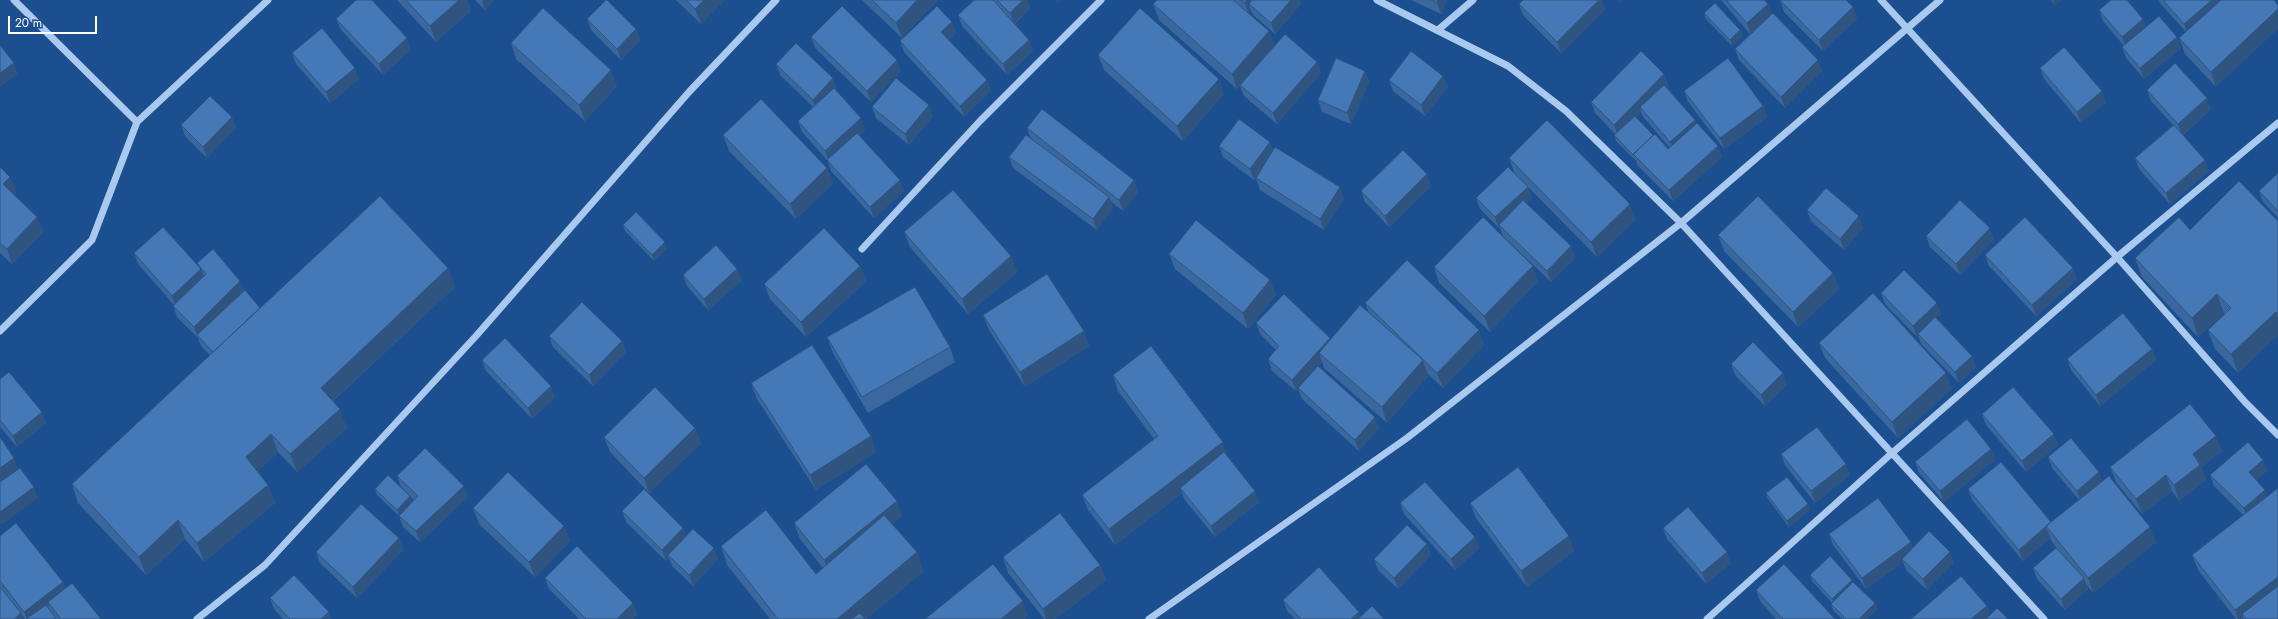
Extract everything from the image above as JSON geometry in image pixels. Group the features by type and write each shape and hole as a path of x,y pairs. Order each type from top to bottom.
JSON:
{"street":[{"path":"14,0 137,122"},
{"path":"0,331 92,240 137,122 268,0"},
{"path":"197,619 265,565 476,336 690,92 776,0"},
{"path":"862,249 980,120 1101,0"},
{"path":"1377,0 1508,66 1539,88 1566,111 1681,223 1891,454 2044,619"},
{"path":"1438,30 1472,0"},
{"path":"1881,0 2118,257 2245,402 2278,435"},
{"path":"1149,619 1407,438 1681,223 1906,27 1940,0"},
{"path":"1707,619 1891,454 2118,257 2278,123"}],"building":[{"path":"356,0 372,0 407,38 379,64 336,19"},
{"path":"406,0 459,0 430,26"},
{"path":"606,0 636,29 617,49 587,19"},
{"path":"686,0 704,0 695,9"},
{"path":"872,0 917,0 896,23"},
{"path":"974,0 993,0 1029,40 1003,64 958,15"},
{"path":"997,0 1023,0 1010,13"},
{"path":"1157,0 1233,0 1269,31 1232,74 1153,4"},
{"path":"1252,0 1291,0 1271,23 1249,4"},
{"path":"1431,0 1438,0 1437,3"},
{"path":"1523,0 1599,0 1557,42 1519,4"},
{"path":"1726,0 1764,0 1768,4 1747,23"},
{"path":"1780,0 1846,0 1853,7 1819,40"},
{"path":"2111,0 2127,0 2143,19 2122,37 2099,10"},
{"path":"2163,0 2212,0 2184,24"},
{"path":"2221,0 2274,0 2278,5 2278,9 2211,72 2179,38"},
{"path":"1715,3 1740,30 1730,40 1704,13"},
{"path":"842,6 897,60 867,91 811,37"},
{"path":"937,6 952,22 941,32 987,80 960,106 900,41"},
{"path":"543,8 611,70 579,105 511,43"},
{"path":"1140,8 1219,79 1177,126 1098,55"},
{"path":"1773,13 1818,60 1781,97 1735,49"},
{"path":"2159,16 2177,37 2140,68 2122,47"},
{"path":"322,28 355,68 326,92 292,53"},
{"path":"1285,34 1317,62 1273,113 1240,85"},
{"path":"796,43 833,78 813,100 776,64"},
{"path":"0,45 14,63 0,73"},
{"path":"2064,47 2102,91 2077,112 2040,68"},
{"path":"1411,51 1443,76 1421,105 1389,80"},
{"path":"1641,51 1664,74 1614,125 1591,102"},
{"path":"1336,58 1365,71 1347,113 1318,100"},
{"path":"1728,58 1763,106 1720,138 1684,91"},
{"path":"2175,63 2207,98 2178,124 2147,90"},
{"path":"896,78 929,105 905,134 872,107"},
{"path":"1664,85 1695,120 1670,142 1640,107"},
{"path":"834,88 861,118 825,151 798,121"},
{"path":"210,96 232,117 203,147 181,125"},
{"path":"761,99 827,168 790,204 723,135"},
{"path":"1042,109 1134,180 1119,200 1027,128"},
{"path":"1635,116 1653,135 1633,155 1614,135"},
{"path":"1239,119 1270,142 1250,169 1219,146"},
{"path":"1547,120 1630,204 1591,242 1509,158"},
{"path":"1697,123 1718,146 1669,190 1633,154 1655,134 1668,149"},
{"path":"2174,125 2205,160 2166,193 2135,158"},
{"path":"857,133 900,180 870,207 827,160"},
{"path":"1026,135 1109,197 1093,219 1009,157"},
{"path":"1275,147 1340,187 1320,219 1256,178"},
{"path":"1403,150 1427,174 1385,216 1361,191"},
{"path":"0,167 10,177 3,184 37,217 7,249 0,243"},
{"path":"1508,167 1528,187 1495,217 1476,198"},
{"path":"2278,173 2278,211 2259,191"},
{"path":"2239,181 2278,221 2278,314 2276,312 2231,354 2208,330 2231,308 2217,294 2192,318 2135,258 2179,217 2190,230"},
{"path":"1826,188 1859,216 1840,239 1807,210"},
{"path":"953,190 1011,256 962,299 904,232"},
{"path":"380,196 448,268 321,388 340,409 290,454 271,434 246,457 268,485 197,543 178,520 139,557 72,484"},
{"path":"1758,196 1833,273 1793,312 1718,235"},
{"path":"1523,200 1571,246 1547,271 1499,225"},
{"path":"1960,200 1990,228 1956,264 1926,236"},
{"path":"636,212 665,242 652,255 623,225"},
{"path":"1483,217 1533,266 1484,316 1434,267"},
{"path":"2025,217 2073,268 2032,305 1985,255"},
{"path":"1196,220 1270,280 1243,313 1169,254"},
{"path":"163,227 201,269 172,296 134,253"},
{"path":"824,228 860,266 801,322 764,284"},
{"path":"716,245 737,269 704,299 683,275"},
{"path":"213,249 240,281 194,327 173,306 206,274 197,263"},
{"path":"1407,260 1479,330 1437,373 1365,303"},
{"path":"1904,270 1937,303 1913,326 1881,293"},
{"path":"1047,274 1084,331 1020,372 983,315"},
{"path":"915,287 950,347 862,397 827,337"},
{"path":"245,290 260,308 213,352 197,335"},
{"path":"1873,293 1946,373 1892,422 1819,343"},
{"path":"1284,294 1330,338 1292,380 1268,359 1279,346 1256,323"},
{"path":"582,302 622,341 589,375 549,336"},
{"path":"1360,305 1423,360 1382,407 1319,353"},
{"path":"2123,313 2152,349 2096,395 2067,359"},
{"path":"1935,317 1972,356 1955,372 1918,334"},
{"path":"505,338 551,386 528,408 482,360"},
{"path":"1753,342 1783,373 1761,395 1731,364"},
{"path":"812,345 871,436 810,475 751,383"},
{"path":"1151,346 1223,442 1109,529 1082,495 1158,436 1113,375"},
{"path":"1318,366 1375,417 1355,440 1298,388"},
{"path":"9,372 42,412 13,436 0,420 0,379"},
{"path":"655,387 695,428 644,478 604,437"},
{"path":"2013,387 2054,434 2022,461 1982,414"},
{"path":"2190,404 2216,436 2193,454 2200,465 2174,485 2166,475 2136,499 2110,467"},
{"path":"1967,419 1991,449 1940,491 1915,462"},
{"path":"1817,427 1846,464 1811,491 1781,454"},
{"path":"0,437 14,458 0,468"},
{"path":"2071,438 2099,472 2077,491 2048,457"},
{"path":"2248,442 2263,460 2249,472 2265,490 2244,508 2210,475"},
{"path":"425,448 464,486 416,531 399,516 418,496 397,476"},
{"path":"1224,452 1255,491 1211,526 1180,488"},
{"path":"2001,462 2051,522 2019,550 1968,489"},
{"path":"866,464 897,501 824,560 794,523"},
{"path":"1518,467 1569,536 1521,571 1470,503"},
{"path":"20,468 34,487 0,512 0,482"},
{"path":"508,472 564,526 529,562 473,508"},
{"path":"388,475 410,496 397,510 375,489"},
{"path":"2109,476 2150,527 2088,578 2046,526"},
{"path":"1787,477 1808,504 1787,521 1766,493"},
{"path":"1425,482 1475,537 1451,559 1400,503"},
{"path":"2278,488 2278,577 2235,610 2192,555"},
{"path":"644,489 683,528 662,550 622,511"},
{"path":"1878,498 1911,542 1862,578 1829,534"},
{"path":"361,504 399,538 353,587 316,552"},
{"path":"1688,507 1727,552 1702,573 1663,528"},
{"path":"766,510 816,574 884,515 917,552 837,619 778,619 721,546"},
{"path":"1060,513 1100,565 1043,609 1003,557"},
{"path":"16,523 63,582 24,612 0,581 0,536"},
{"path":"1407,525 1427,544 1394,578 1374,559"},
{"path":"693,529 714,548 689,575 668,555"},
{"path":"1929,531 1950,552 1923,579 1902,559"},
{"path":"577,546 633,603 617,619 586,619 545,578"},
{"path":"2056,548 2084,578 2061,599 2033,568"},
{"path":"1830,556 1852,580 1832,599 1810,575"},
{"path":"993,564 1023,601 1001,619 925,619"},
{"path":"1784,564 1835,619 1783,619 1756,590"},
{"path":"1319,567 1359,612 1351,619 1301,619 1283,600"},
{"path":"294,575 329,612 321,619 290,619 270,598"},
{"path":"1961,576 1987,606 1971,619 1911,619"},
{"path":"1853,582 1875,603 1859,619 1846,619 1831,604"},
{"path":"72,583 101,619 61,619 48,602"},
{"path":"2278,586 2278,619 2246,619 2242,614"},
{"path":"0,587 21,613 14,619 0,619"},
{"path":"46,605 56,619 26,619"},
{"path":"1372,606 1384,619 1358,619"},
{"path":"1997,608 2008,619 1986,619"},
{"path":"860,613 865,619 852,619"}]}
